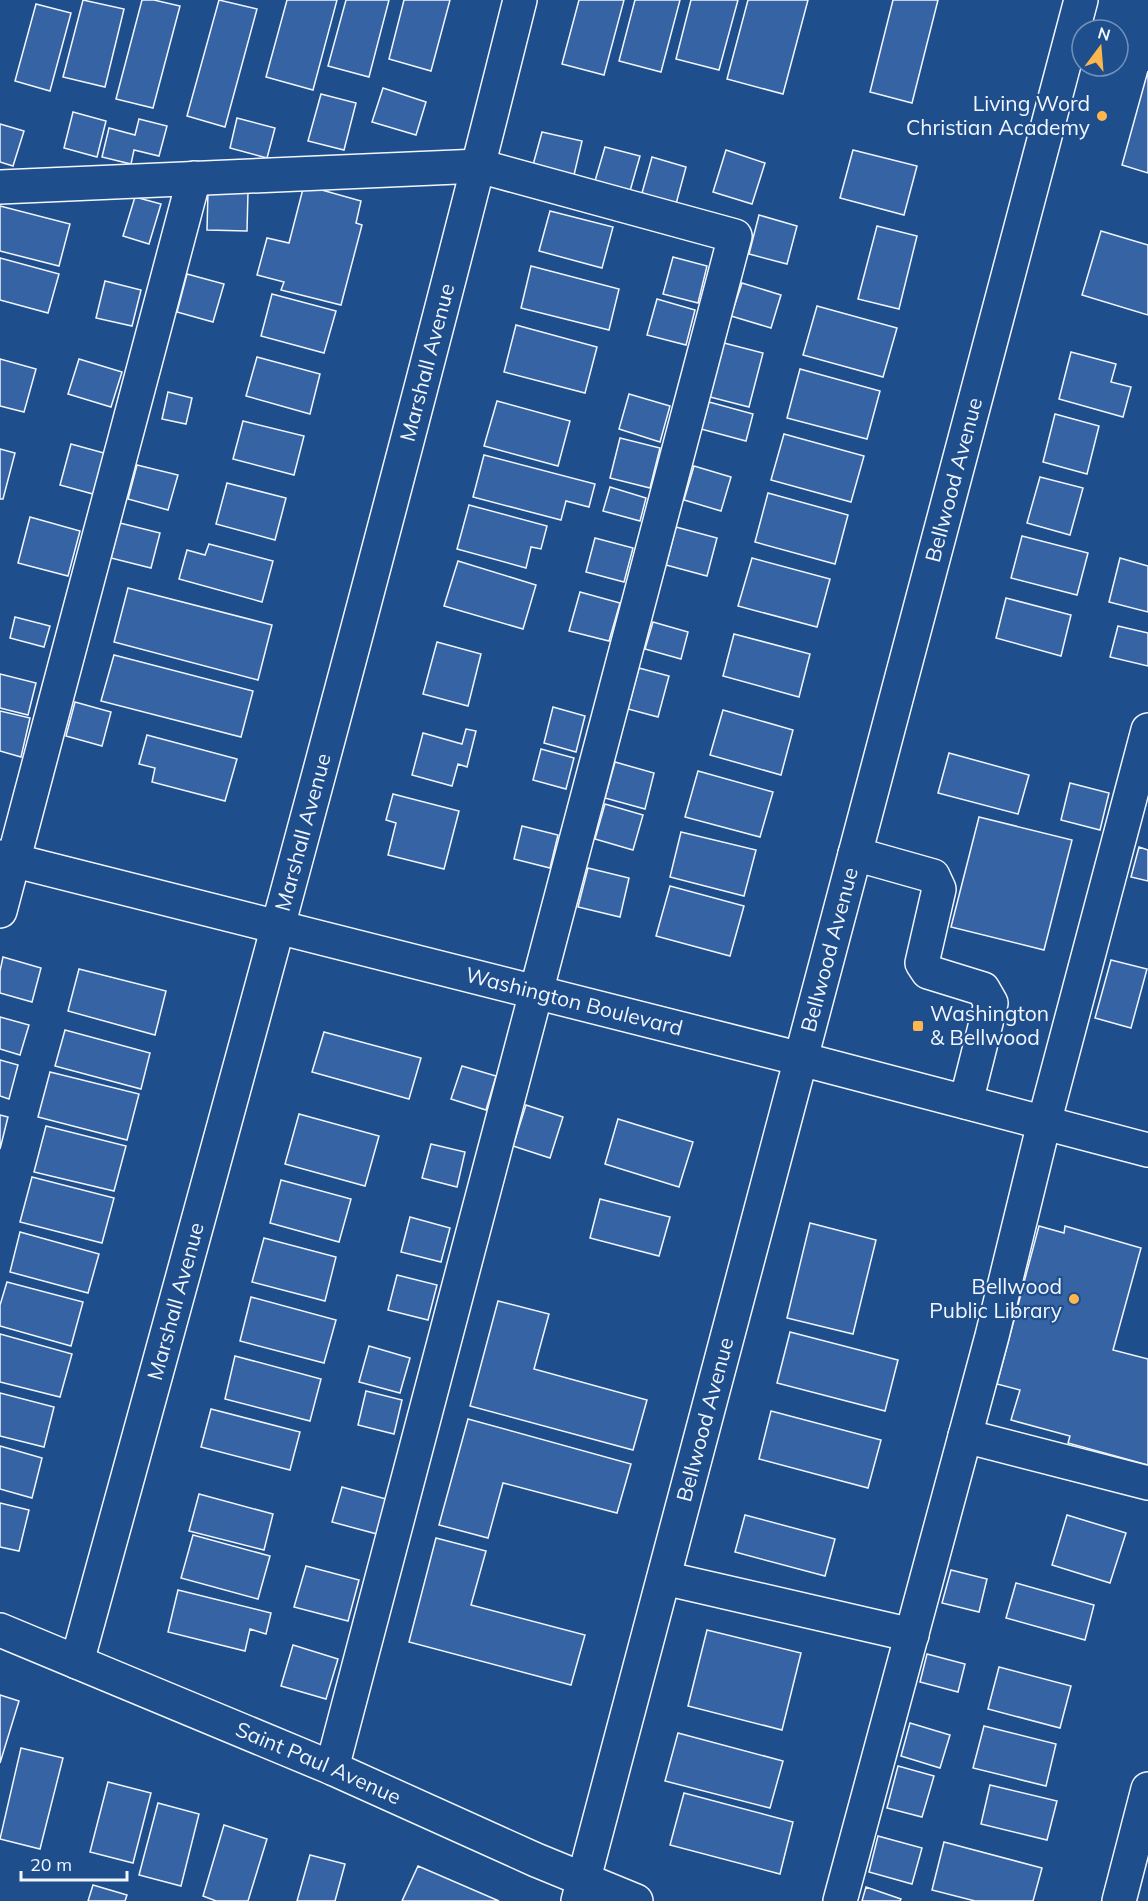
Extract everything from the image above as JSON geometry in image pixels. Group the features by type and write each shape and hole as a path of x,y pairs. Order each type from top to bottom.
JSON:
{"street":[{"name":"Marshall Avenue","path":"77,1662 279,927 479,166 520,0"},
{"name":"Bellwood Avenue","path":"581,1890 1081,0"},
{"path":"0,187 479,166 735,236 332,1768"},
{"path":"0,911 7,859 194,178"},
{"path":"840,1901 965,1436 1044,1122 1148,730"},
{"path":"855,854 933,876 939,889 922,963 927,972 983,989 992,1003 966,1102"},
{"name":"Washington Boulevard","path":"7,859 801,1059 1148,1150"},
{"path":"965,1436 1148,1484"},
{"path":"664,1578 912,1635"},
{"name":"Saint Paul Avenue","path":"0,1630 332,1768 536,1860 581,1890 636,1901"},
{"path":"1119,1901 1148,1789"}],"building":[{"path":"83,0 124,9 105,87 63,77"},
{"path":"142,0 154,0 180,6 153,108 116,99"},
{"path":"219,0 257,9 225,127 187,116"},
{"path":"287,0 337,0 313,90 266,77"},
{"path":"346,0 389,0 369,77 328,66"},
{"path":"404,0 450,0 431,71 389,59"},
{"path":"579,0 624,0 604,75 562,64"},
{"path":"635,0 680,0 661,72 619,61"},
{"path":"691,0 738,0 719,70 676,59"},
{"path":"748,0 808,0 783,94 727,79"},
{"path":"893,0 938,0 912,103 870,92"},
{"path":"36,4 71,13 50,91 15,81"},
{"path":"1148,71 1148,173 1122,165"},
{"path":"383,88 426,102 416,135 372,122"},
{"path":"321,94 356,103 344,150 308,141"},
{"path":"73,112 106,121 97,157 64,148"},
{"path":"237,118 275,128 267,158 230,148"},
{"path":"139,119 167,126 159,156 134,150 131,164 102,157 109,128 135,135"},
{"path":"0,124 24,131 13,166 0,162"},
{"path":"542,132 582,141 574,175 533,165"},
{"path":"605,147 640,156 630,191 595,181"},
{"path":"726,150 765,163 752,204 713,192"},
{"path":"853,150 917,166 904,215 840,198"},
{"path":"652,157 686,167 676,204 642,193"},
{"path":"304,185 361,201 356,223 362,225 341,305 281,290 284,282 257,275 267,238 289,243"},
{"path":"208,191 248,192 247,231 207,230"},
{"path":"135,197 161,204 149,244 123,236"},
{"path":"0,206 70,224 59,266 0,251"},
{"path":"550,211 613,227 602,268 539,251"},
{"path":"759,215 797,226 787,264 749,254"},
{"path":"877,226 917,236 899,309 858,299"},
{"path":"1101,231 1148,245 1148,315 1082,295"},
{"path":"673,257 707,266 698,303 663,294"},
{"path":"0,258 59,274 48,313 0,300"},
{"path":"531,266 619,289 609,330 521,308"},
{"path":"187,274 224,284 213,322 177,312"},
{"path":"105,281 141,290 132,326 96,318"},
{"path":"742,283 781,295 771,328 731,316"},
{"path":"272,294 336,311 324,353 261,336"},
{"path":"657,299 695,310 686,345 647,335"},
{"path":"817,306 897,328 883,377 803,355"},
{"path":"516,325 597,347 585,393 504,372"},
{"path":"724,343 763,353 749,407 710,397"},
{"path":"1071,352 1116,364 1111,382 1131,387 1123,417 1059,399"},
{"path":"257,357 320,374 310,414 246,396"},
{"path":"0,359 36,369 24,412 0,406"},
{"path":"79,359 122,372 111,407 68,394"},
{"path":"800,369 880,391 867,439 787,418"},
{"path":"168,392 192,398 186,424 162,419"},
{"path":"629,394 670,406 660,442 619,429"},
{"path":"497,401 570,421 558,466 484,446"},
{"path":"709,402 753,414 746,441 701,429"},
{"path":"1055,414 1099,426 1087,474 1043,462"},
{"path":"243,421 304,436 294,475 233,459"},
{"path":"784,434 864,456 851,502 771,480"},
{"path":"620,438 660,448 650,488 610,478"},
{"path":"71,444 104,453 93,494 60,485"},
{"path":"0,449 15,453 3,499 0,499"},
{"path":"484,455 595,484 589,507 566,501 561,520 473,497"},
{"path":"137,465 178,475 168,510 128,499"},
{"path":"694,466 731,477 721,511 684,500"},
{"path":"1040,477 1083,488 1070,535 1027,523"},
{"path":"227,483 286,498 275,540 216,524"},
{"path":"610,487 646,498 640,521 603,511"},
{"path":"768,493 848,515 835,564 755,542"},
{"path":"469,505 547,526 541,549 531,547 526,568 457,549"},
{"path":"30,517 80,531 68,576 18,563"},
{"path":"120,523 160,533 151,568 111,558"},
{"path":"676,527 717,538 707,576 666,565"},
{"path":"1022,536 1088,553 1077,595 1011,578"},
{"path":"595,538 633,548 624,582 586,572"},
{"path":"209,544 273,561 262,602 179,579 187,550 205,555"},
{"path":"752,558 830,579 817,627 738,606"},
{"path":"1120,558 1148,566 1148,612 1109,602"},
{"path":"458,561 536,585 523,629 444,606"},
{"path":"128,588 272,625 258,680 114,642"},
{"path":"580,592 620,603 609,641 569,631"},
{"path":"1006,598 1071,615 1061,656 996,638"},
{"path":"15,617 50,626 44,647 10,638"},
{"path":"653,622 688,632 681,659 645,649"},
{"path":"1118,626 1148,633 1148,666 1110,657"},
{"path":"734,634 810,654 799,697 723,676"},
{"path":"437,642 481,654 468,706 423,694"},
{"path":"114,655 253,691 241,737 101,701"},
{"path":"639,668 669,676 658,717 628,709"},
{"path":"0,674 36,683 28,715 0,708"},
{"path":"75,702 111,712 102,746 66,736"},
{"path":"553,707 585,716 576,752 544,743"},
{"path":"723,710 793,730 781,775 710,755"},
{"path":"0,711 30,718 21,757 0,751"},
{"path":"466,729 476,731 467,767 458,764 452,786 412,775 423,733 462,744"},
{"path":"147,735 237,759 225,801 152,782 155,768 139,764"},
{"path":"541,749 574,758 566,789 533,780"},
{"path":"949,753 1029,775 1018,814 938,793"},
{"path":"615,762 654,773 645,809 605,798"},
{"path":"698,771 773,792 760,837 685,817"},
{"path":"1070,783 1109,793 1100,830 1061,820"},
{"path":"393,794 459,811 444,869 388,855 396,823 386,820"},
{"path":"605,804 643,815 633,850 595,839"},
{"path":"979,817 1072,840 1044,950 951,927"},
{"path":"522,826 558,835 550,868 514,859"},
{"path":"681,832 756,850 744,896 670,877"},
{"path":"1139,847 1148,850 1148,881 1131,877"},
{"path":"588,868 629,878 620,917 578,907"},
{"path":"670,886 744,906 730,956 656,936"},
{"path":"3,957 41,968 32,1002 0,993 0,971"},
{"path":"1111,960 1147,969 1131,1028 1095,1018"},
{"path":"79,969 166,991 155,1035 68,1011"},
{"path":"0,1017 29,1025 20,1055 0,1049"},
{"path":"65,1030 150,1053 141,1089 55,1066"},
{"path":"324,1032 421,1058 409,1099 312,1072"},
{"path":"0,1060 18,1065 9,1099 0,1096"},
{"path":"462,1066 496,1076 486,1110 451,1099"},
{"path":"50,1072 139,1094 127,1140 38,1117"},
{"path":"526,1105 563,1117 550,1158 513,1146"},
{"path":"299,1114 379,1136 365,1186 285,1164"},
{"path":"0,1115 8,1117 0,1149"},
{"path":"618,1119 693,1142 679,1187 605,1164"},
{"path":"46,1126 126,1146 114,1191 34,1172"},
{"path":"431,1144 465,1152 457,1187 422,1178"},
{"path":"32,1177 114,1198 102,1243 20,1222"},
{"path":"281,1180 351,1199 339,1242 270,1223"},
{"path":"600,1199 670,1217 659,1256 590,1238"},
{"path":"410,1217 450,1228 441,1262 401,1252"},
{"path":"810,1223 876,1240 853,1334 787,1318"},
{"name":"Bellwood Public Library","path":"1039,1226 1064,1233 1065,1226 1141,1248 1113,1350 1148,1359 1148,1465 1068,1443 1070,1436 1011,1420 1020,1390 997,1384"},
{"path":"20,1232 99,1254 88,1293 10,1272"},
{"path":"264,1238 336,1257 325,1301 252,1282"},
{"path":"397,1275 437,1285 428,1320 388,1310"},
{"path":"7,1282 83,1302 71,1346 0,1326 0,1305"},
{"path":"251,1297 336,1320 324,1363 240,1341"},
{"path":"498,1301 549,1314 534,1369 647,1400 633,1450 470,1406"},
{"path":"790,1332 898,1360 885,1411 777,1383"},
{"path":"0,1334 72,1354 60,1397 0,1382"},
{"path":"369,1346 410,1358 400,1393 359,1382"},
{"path":"235,1356 321,1379 310,1421 225,1399"},
{"path":"366,1391 402,1400 394,1434 358,1425"},
{"path":"0,1393 54,1407 44,1447 0,1436"},
{"path":"211,1409 300,1432 290,1470 201,1447"},
{"path":"771,1411 881,1440 868,1488 759,1459"},
{"path":"468,1419 631,1464 617,1513 503,1483 488,1538 439,1525"},
{"path":"0,1446 42,1458 32,1498 0,1489"},
{"path":"342,1487 386,1499 377,1534 332,1522"},
{"path":"199,1494 273,1514 264,1550 189,1531"},
{"path":"0,1503 29,1510 19,1551 0,1547"},
{"path":"745,1515 835,1539 825,1576 735,1552"},
{"path":"1067,1515 1126,1533 1110,1583 1052,1565"},
{"path":"193,1535 270,1556 258,1599 181,1578"},
{"path":"436,1538 486,1551 471,1605 585,1635 571,1685 409,1642"},
{"path":"306,1566 359,1580 348,1621 294,1607"},
{"path":"951,1570 987,1579 979,1612 942,1603"},
{"path":"1016,1583 1094,1605 1085,1640 1006,1618"},
{"path":"178,1590 271,1613 266,1634 250,1629 245,1651 168,1632"},
{"path":"707,1630 801,1653 782,1730 688,1706"},
{"path":"293,1645 338,1659 326,1699 281,1686"},
{"path":"927,1654 965,1664 958,1692 920,1682"},
{"path":"999,1667 1071,1686 1060,1728 988,1709"},
{"path":"0,1695 19,1701 0,1763"},
{"path":"910,1723 950,1735 940,1768 901,1756"},
{"path":"984,1726 1056,1744 1046,1786 973,1768"},
{"path":"678,1733 783,1761 770,1808 665,1781"},
{"path":"21,1748 63,1758 40,1849 0,1839"},
{"path":"898,1766 934,1776 922,1817 887,1808"},
{"path":"108,1782 151,1793 133,1863 90,1852"},
{"path":"990,1785 1057,1801 1047,1840 981,1824"},
{"path":"684,1793 793,1822 780,1874 670,1845"},
{"path":"158,1803 199,1814 181,1886 139,1875"},
{"path":"224,1825 267,1839 248,1901 216,1901 203,1896"},
{"path":"878,1836 922,1848 912,1884 869,1872"},
{"path":"944,1842 1042,1868 1033,1901 975,1901 932,1890"},
{"path":"310,1855 345,1864 335,1901 297,1901"},
{"path":"418,1866 499,1901 402,1901"},
{"path":"93,1885 127,1895 125,1901 88,1901"},
{"path":"866,1887 901,1899 900,1901 862,1901"}],"place":[{"name":"Living Word Christian Academy","path":"1102,116"},
{"name":"Washington & Bellwood","path":"918,1026"},
{"name":"Bellwood Public Library","path":"1074,1299"}]}
